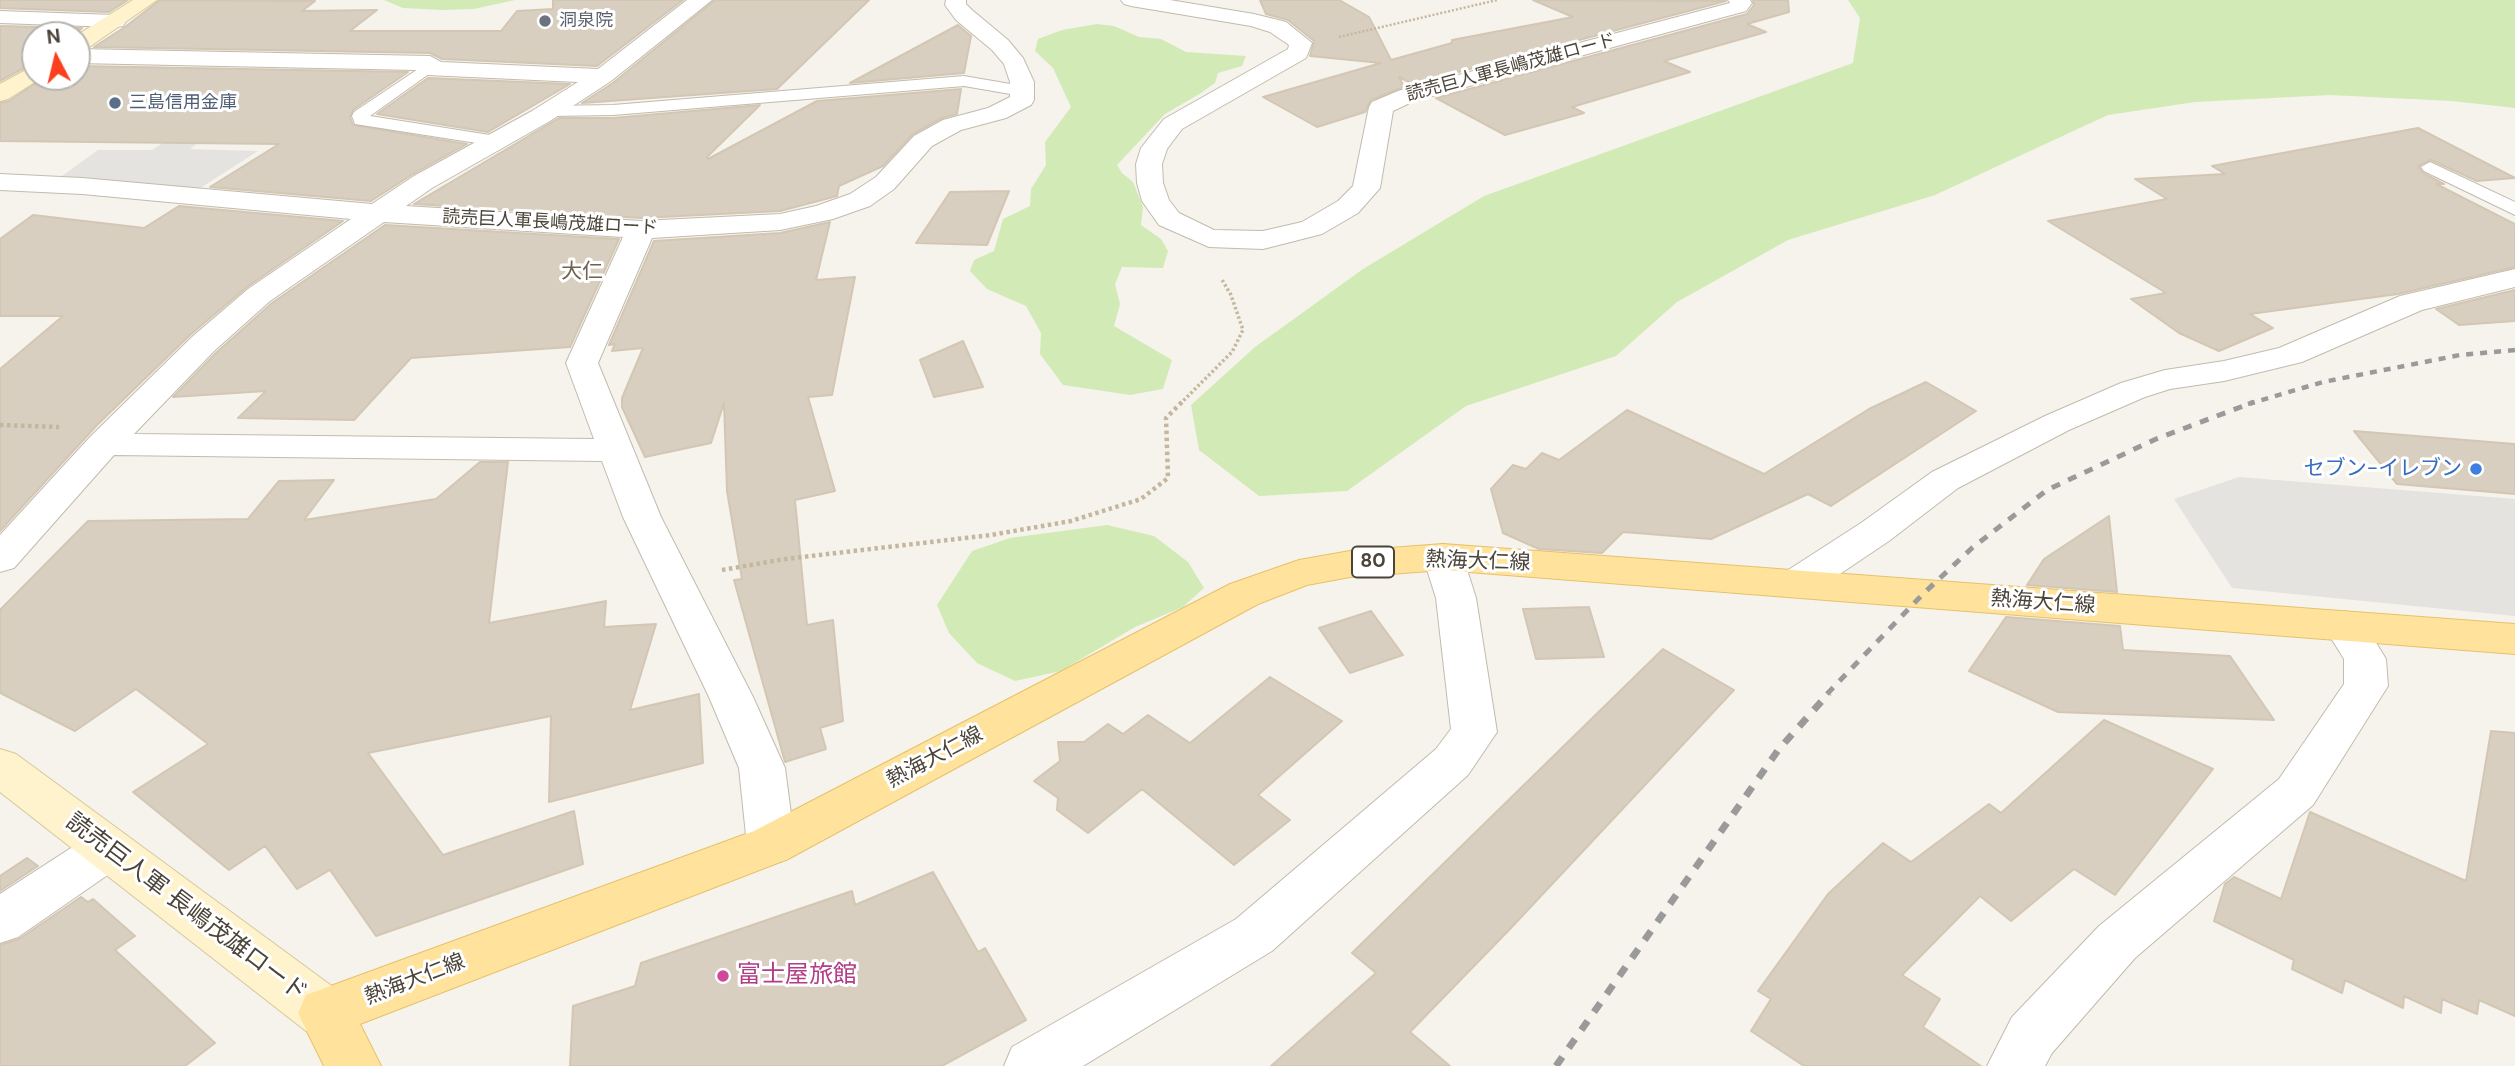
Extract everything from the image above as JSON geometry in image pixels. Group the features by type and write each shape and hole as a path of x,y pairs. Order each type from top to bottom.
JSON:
{"main road":[{"path":"91,36 147,0"},
{"path":"0,94 21,81"},
{"name":"熱海大仁線","path":"325,1013 771,845 1244,594 1299,573 1350,564 1443,557 2515,639"},
{"name":"読売巨人軍 長嶋茂雄ロード","path":"0,767 325,1013 353,1066"}],"street":[{"path":"0,559 104,444 203,344 259,295 423,182 549,111 603,76 679,14 702,0"},
{"path":"956,0 955,5 964,15 1000,45 1015,63 1022,82 1022,91"},
{"path":"1131,0 1254,20 1291,34 1301,46"},
{"name":"読売巨人軍長嶋茂雄ロード","path":"1301,46 1298,53 1174,124 1154,148 1149,164 1150,183 1156,201 1169,219 1209,238 1263,240 1312,228 1348,207 1366,188 1381,107 1406,96 1739,7 1742,3 1738,0"},
{"path":"0,17 115,20"},
{"path":"91,56 430,63 428,68 603,76"},
{"name":"読売巨人軍長嶋茂雄ロード","path":"0,182 82,186 377,213 641,230 780,222 823,213 860,200 885,183 923,141 952,125 996,113 1022,100 1022,91"},
{"path":"641,230 582,363 642,517 762,768 771,845"},
{"path":"1796,584 1875,532 1945,480 2057,423 2133,390 2165,380 2224,371 2290,355 2411,303 2515,278"},
{"path":"104,444 616,450"},
{"path":"1032,1066 1254,935 1452,762 1474,732 1457,597 1443,557"},
{"path":"2015,1066 2032,1035 2117,942 2296,792 2366,686 2365,659 2344,625"},
{"path":"0,921 108,849"}],"lane":[{"path":"428,68 360,116 361,120 496,141"},
{"path":"549,111 613,110 952,81 1022,91"},
{"path":"2430,167 2515,209"}],"path":[{"path":"1301,46 1497,0"},
{"path":"673,579 785,559 991,535 1058,523 1141,499 1168,478 1166,418 1232,352 1243,330 1231,295 1215,269 1209,238"}],"green space":[{"path":"384,0 515,0 474,9 441,10 403,8"},
{"path":"1848,0 2515,0 2515,108 2452,101 2330,95 2195,102 2108,115 1935,195 1788,240 1677,302 1616,356 1466,406 1347,491 1259,496 1199,450 1191,405 1255,347 1363,269 1484,196 1853,63 1860,18"},
{"path":"1097,24 1114,26 1139,37 1161,39 1186,52 1246,56 1242,66 1218,73 1215,83 1165,114 1117,165 1133,182 1143,207 1141,225 1161,239 1168,251 1163,268 1122,267 1115,284 1120,304 1114,326 1172,360 1163,389 1130,395 1063,385 1040,354 1041,333 1026,306 987,289 970,271 974,260 994,251 1003,219 1030,206 1031,189 1046,165 1045,142 1071,107 1053,68 1035,51 1038,39 1062,30"},
{"path":"1107,525 1154,536 1188,562 1204,588 1183,607 1135,627 1061,671 1015,681 977,663 949,633 937,605 972,551 1010,538"}],"shaded area":[{"path":"180,132 212,132 190,149 258,151 199,189 62,176 98,150 152,150"},
{"path":"2239,477 2515,499 2515,616 2232,588 2174,499"}],"building":[{"path":"0,0 128,0 109,12 0,8"},
{"path":"160,0 315,1 302,11 377,10 350,31 501,31 517,11 553,9 553,0 683,0 597,66 442,59 430,53 94,47"},
{"path":"715,0 869,0 777,89 582,103 613,83"},
{"path":"1260,0 1339,0 1369,17 1391,60 1452,43 1452,40 1573,17 1533,0 1726,1 1413,84 1399,77 1404,87 1371,100 1365,112 1317,127 1263,97 1381,63 1310,56 1314,41 1288,20 1266,14"},
{"path":"1753,0 1788,0 1789,12 1747,24 1766,32 1664,61 1690,72 1572,107 1584,113 1505,135 1436,98 1747,14 1754,5"},
{"path":"958,25 971,36 964,73 850,83"},
{"path":"0,26 21,27 21,70 0,81"},
{"path":"91,66 408,72 353,110 350,117 353,125 467,144 371,201 210,187 279,144 0,141 0,103 9,101 24,91 91,91"},
{"path":"428,78 570,84 488,132 377,114"},
{"path":"961,89 957,114 942,118 913,134 883,166 839,186 837,196 780,211 641,218 414,204 559,118 613,118 760,105 707,157 708,159 817,101"},
{"path":"2418,128 2515,178 2477,181 2431,160 2418,166 2423,173 2444,184 2436,184 2515,224 2515,267 2398,294 2250,314 2273,328 2219,351 2179,333 2131,299 2166,293 2048,221 2167,199 2135,179 2225,174 2212,166"},
{"path":"1009,191 987,245 916,243 950,192"},
{"path":"179,206 343,221 247,287 190,335 97,425 0,531 0,369 63,316 0,316 0,239 33,215 144,228"},
{"path":"830,222 816,280 855,277 832,395 808,397 835,491 795,500 807,625 833,620 843,721 820,728 826,749 785,762 734,580 742,579 727,491 724,403 711,443 645,457 622,407 622,398 643,348 612,351 615,344 609,345 654,241 780,233"},
{"path":"385,225 619,239 570,347 411,358 354,420 238,418 266,391 173,397 216,353 272,303"},
{"path":"2515,290 2515,321 2459,325 2436,309"},
{"path":"963,341 983,387 934,397 920,360"},
{"path":"1926,382 1976,411 1831,506 1808,494 1711,539 1623,532 1602,553 1539,549 1503,533 1491,489 1513,465 1526,469 1542,453 1559,460 1627,410 1764,474 1869,409"},
{"path":"2354,431 2515,444 2515,494 2397,484"},
{"path":"480,462 508,462 489,623 606,601 604,627 656,624 630,710 699,694 703,763 549,802 551,716 368,753 443,855 574,811 583,864 376,936 330,870 297,889 265,846 229,870 133,792 208,744 136,689 75,731 0,693 0,610 88,521 248,519 279,481 334,480 304,520 436,499"},
{"path":"2109,516 2117,592 2027,585 2044,559"},
{"path":"1589,607 1604,657 1536,659 1523,609"},
{"path":"1371,611 1403,655 1350,673 1319,628"},
{"path":"2006,617 2120,626 2123,650 2230,656 2274,720 2058,712 1969,671"},
{"path":"1663,649 1734,690 1410,1032 1450,1066 1271,1066 1376,973 1352,953"},
{"path":"1270,677 1342,721 1258,795 1290,820 1234,865 1142,789 1088,833 1057,810 1058,798 1034,781 1060,761 1058,742 1084,742 1108,724 1123,734 1148,715 1190,743"},
{"path":"2104,720 2213,769 2115,895 2074,869 2011,921 1980,896 1902,975 1940,999 1923,1027 1981,1066 1804,1066 1751,1031 1771,999 1758,991 1828,894 1883,843 1911,862 1989,804 2001,813"},
{"path":"2491,731 2515,733 2515,1016 2479,1000 2477,1014 2442,999 2441,1013 2404,996 2403,1008 2345,980 2342,993 2292,969 2294,960 2214,921 2225,884 2234,877 2281,899 2310,812 2466,881"},
{"path":"27,858 38,866 0,891 0,876"},
{"path":"933,872 978,952 985,948 1026,1020 942,1066 570,1066 573,1006 635,986 641,963 852,891 855,905"},
{"path":"81,897 88,902 93,899 135,936 115,950 215,1043 185,1066 0,1066 0,945 19,939"}],"railway":[{"path":"2251,403 2323,382 2460,355 2515,350"},
{"path":"1827,694 1923,594 1972,548 2047,490 2156,439 2251,403"},
{"path":"1556,1066 1779,749 1829,693"}],"place":[{"name":"洞泉院","path":"545,21"},
{"name":"三島信用金庫","path":"115,103"},
{"name":"セブン-イレブン","path":"2476,469"},
{"name":"富士屋旅館","path":"723,976"}],"district":[{"name":"大仁","path":"582,272"}]}
